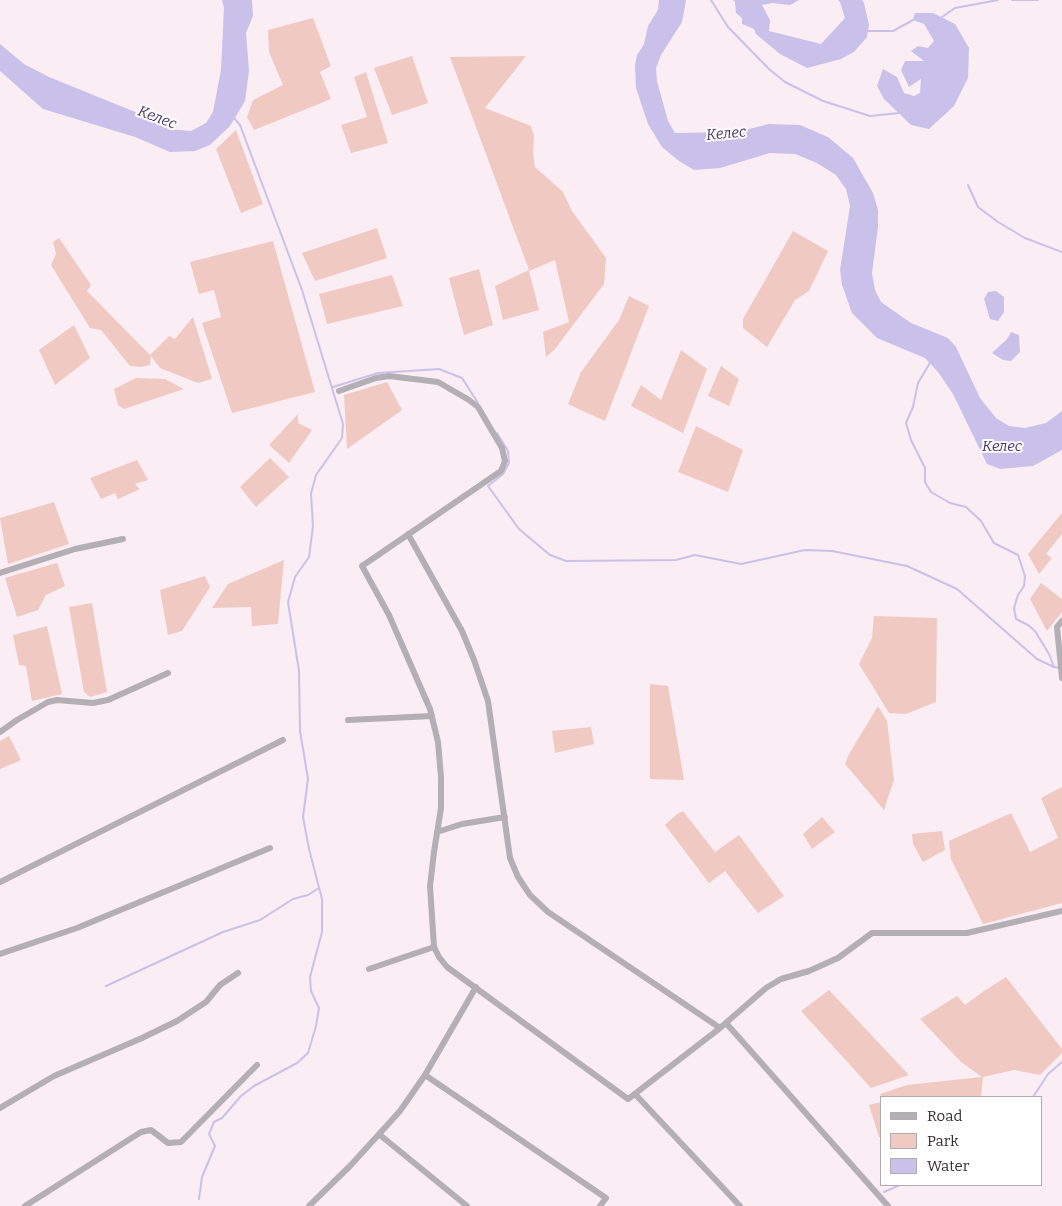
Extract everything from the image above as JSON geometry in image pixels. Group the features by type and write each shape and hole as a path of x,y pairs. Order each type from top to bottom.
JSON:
{"street":[{"path":"339,391 376,378 389,376 438,382 478,407 502,448 505,461 501,471 362,566 389,615 430,709 438,742 441,808 430,886 434,946 439,957 447,967 628,1099 720,1028 766,988 782,979 809,971 838,958 872,933 967,933 1062,911"},
{"path":"408,534 462,631 488,701 510,858 518,876 530,895 548,912 720,1028"},
{"path":"0,573 75,549 123,539"},
{"path":"1062,621 1057,627 1062,678"},
{"path":"0,732 48,702 57,700 93,703 108,700 168,673"},
{"path":"348,720 432,716"},
{"path":"0,882 283,740"},
{"path":"437,832 462,824 505,817"},
{"path":"0,954 77,928 270,848"},
{"path":"368,969 434,946"},
{"path":"0,1108 54,1076 177,1021 206,1002 220,985 238,973"},
{"path":"309,1206 380,1135 400,1111 425,1075 476,987"},
{"path":"726,1023 888,1206"},
{"path":"24,1206 141,1132 151,1130 168,1143 181,1142 257,1065"},
{"path":"425,1075 606,1198 600,1206"},
{"path":"635,1094 740,1206"},
{"path":"380,1135 467,1206"}],"green space":[{"path":"313,18 331,66 320,72 331,99 254,130 247,117 253,100 283,85 269,52 268,30"},
{"path":"412,56 428,103 392,115 374,68"},
{"path":"526,56 485,108 531,126 534,136 533,153 535,167 563,192 572,211 606,258 604,284 555,349 546,357 543,332 569,322 555,260 529,271 539,310 503,320 495,286 529,270 450,57"},
{"path":"366,72 388,143 351,153 341,125 367,117 354,77"},
{"path":"236,130 263,204 241,213 216,149"},
{"path":"377,228 387,258 315,281 302,253"},
{"path":"793,231 828,251 809,291 795,300 767,347 743,328 743,319"},
{"path":"59,238 91,285 87,291 150,355 169,336 175,339 193,317 212,379 198,383 160,368 151,356 150,365 141,367 130,366 101,330 90,328 51,265 56,254 53,242"},
{"path":"273,241 315,392 232,413 202,323 221,317 214,290 199,294 190,262"},
{"path":"479,269 493,325 464,335 449,278"},
{"path":"392,275 403,306 327,324 319,294"},
{"path":"629,296 649,306 605,421 568,404 581,372 619,320"},
{"path":"74,325 90,358 55,385 39,350"},
{"path":"681,350 707,369 683,433 631,406 641,385 661,400"},
{"path":"721,366 739,379 729,406 708,396"},
{"path":"136,378 165,379 184,389 124,409 118,405 114,389"},
{"path":"387,382 402,410 347,449 344,395"},
{"path":"298,414 298,423 312,430 289,463 269,445"},
{"path":"696,426 743,450 728,492 678,472"},
{"path":"270,458 289,477 256,507 240,487"},
{"path":"137,460 148,480 135,484 140,489 118,499 115,493 101,499 90,478"},
{"path":"54,502 69,544 8,564 0,518"},
{"path":"1062,513 1062,534 1046,554 1052,558 1039,574 1028,554"},
{"path":"284,560 278,624 252,626 251,607 212,608 228,584"},
{"path":"57,563 65,586 46,595 38,610 17,617 5,578"},
{"path":"205,576 210,587 182,631 168,635 160,590"},
{"path":"1041,583 1062,599 1062,612 1047,631 1030,599"},
{"path":"92,603 107,692 90,697 84,692 69,607"},
{"path":"874,616 937,618 936,702 906,714 889,713 859,664 872,638"},
{"path":"47,626 62,694 32,701 26,666 19,665 13,635"},
{"path":"650,684 668,686 684,780 650,779"},
{"path":"878,706 887,721 894,780 884,810 845,764"},
{"path":"591,727 594,744 555,753 552,731"},
{"path":"9,736 21,760 0,769 0,741"},
{"path":"1062,787 1062,903 983,924 951,859 949,841 1011,813 1030,852 1058,838 1041,798"},
{"path":"683,811 715,852 739,835 784,896 758,913 725,871 709,883 665,825"},
{"path":"822,817 835,832 812,849 803,834"},
{"path":"942,831 945,850 923,862 913,844 912,834"},
{"path":"1006,977 1062,1049 1062,1053 1040,1075 1014,1070 983,1077 981,1096 881,1096 880,1094 907,1085 982,1077 961,1062 920,1019 957,996 965,1005"},
{"path":"829,990 909,1075 871,1088 801,1011"},
{"path":"880,1102 880,1137 879,1137 869,1105"}],"water":[{"name":"Келес","path":"222,0 252,0 253,16 246,33 249,71 245,101 230,126 210,145 195,151 170,152 135,137 43,109 0,71 0,44 24,64 49,77 150,118 168,129 191,131 206,123 213,112 221,70 224,8"},
{"name":"Келес","path":"659,0 686,0 682,22 661,55 656,68 657,81 668,121 675,133 737,132 769,124 800,125 828,137 853,158 873,193 878,210 878,227 872,273 875,290 881,302 911,323 948,338 956,347 980,398 996,418 1009,426 1025,428 1046,423 1062,411 1062,450 1033,466 1000,469 987,464 953,394 938,372 925,358 877,338 852,313 842,285 840,270 850,206 846,189 836,175 817,163 795,154 770,153 720,168 694,170 662,147 648,124 636,88 635,65 637,55 644,44 648,26 658,10"},
{"path":"733,0 799,0 790,5 772,3 762,5 770,20 769,31 821,44 845,18 838,0 862,0 869,25 867,37 854,52 841,59 807,68 780,54 756,34 754,29 742,24 742,18 736,13"},
{"path":"915,13 933,13 955,24 969,48 968,78 954,106 929,129 911,125 884,99 877,86 883,69 897,77 904,93 914,96 920,93 921,79 909,87 901,70 905,61 924,61 911,51 918,46 928,48 934,41 924,24 913,20"},
{"path":"996,291 1004,297 1004,312 998,321 990,319 984,299 988,292"},
{"path":"1011,332 1019,335 1020,352 1011,361 1003,360 992,353 1007,339"}],"waterway":[{"path":"711,0 728,27 769,69 785,82 823,101 870,116 899,113"},
{"path":"942,17 955,8 998,0"},
{"path":"1012,0 1038,0"},
{"path":"868,31 893,31 913,20"},
{"path":"199,1199 202,1177 215,1146 209,1134 214,1122 222,1118 241,1096 254,1086 297,1063 308,1053 316,1026 319,1008 311,991 310,977 322,932 322,899 303,817 308,779 300,731 299,671 288,602 295,577 309,557 313,526 311,494 316,475 342,438 343,424 302,290 240,125 234,118"},
{"path":"968,185 978,207 998,222 1025,238 1062,252"},
{"path":"931,361 918,383 913,407 906,423 911,440 925,468 925,482 931,492 950,503 966,507 981,521 994,543 1018,555 1025,576 1024,586 1018,595 1014,608 1016,619 1035,631 1049,654 1054,667"},
{"path":"333,387 378,373 439,369 462,378 478,403"},
{"path":"497,433 508,451 509,463 503,474 488,486 519,529 550,555 566,561 676,560 695,555 741,564 805,550 832,551 907,566 957,589 1037,659 1060,668"},
{"path":"106,986 223,932 260,920 293,899 308,895 319,888"},
{"path":"1034,1096 1048,1074 1062,1062"},
{"path":"884,1192 898,1186"}]}
